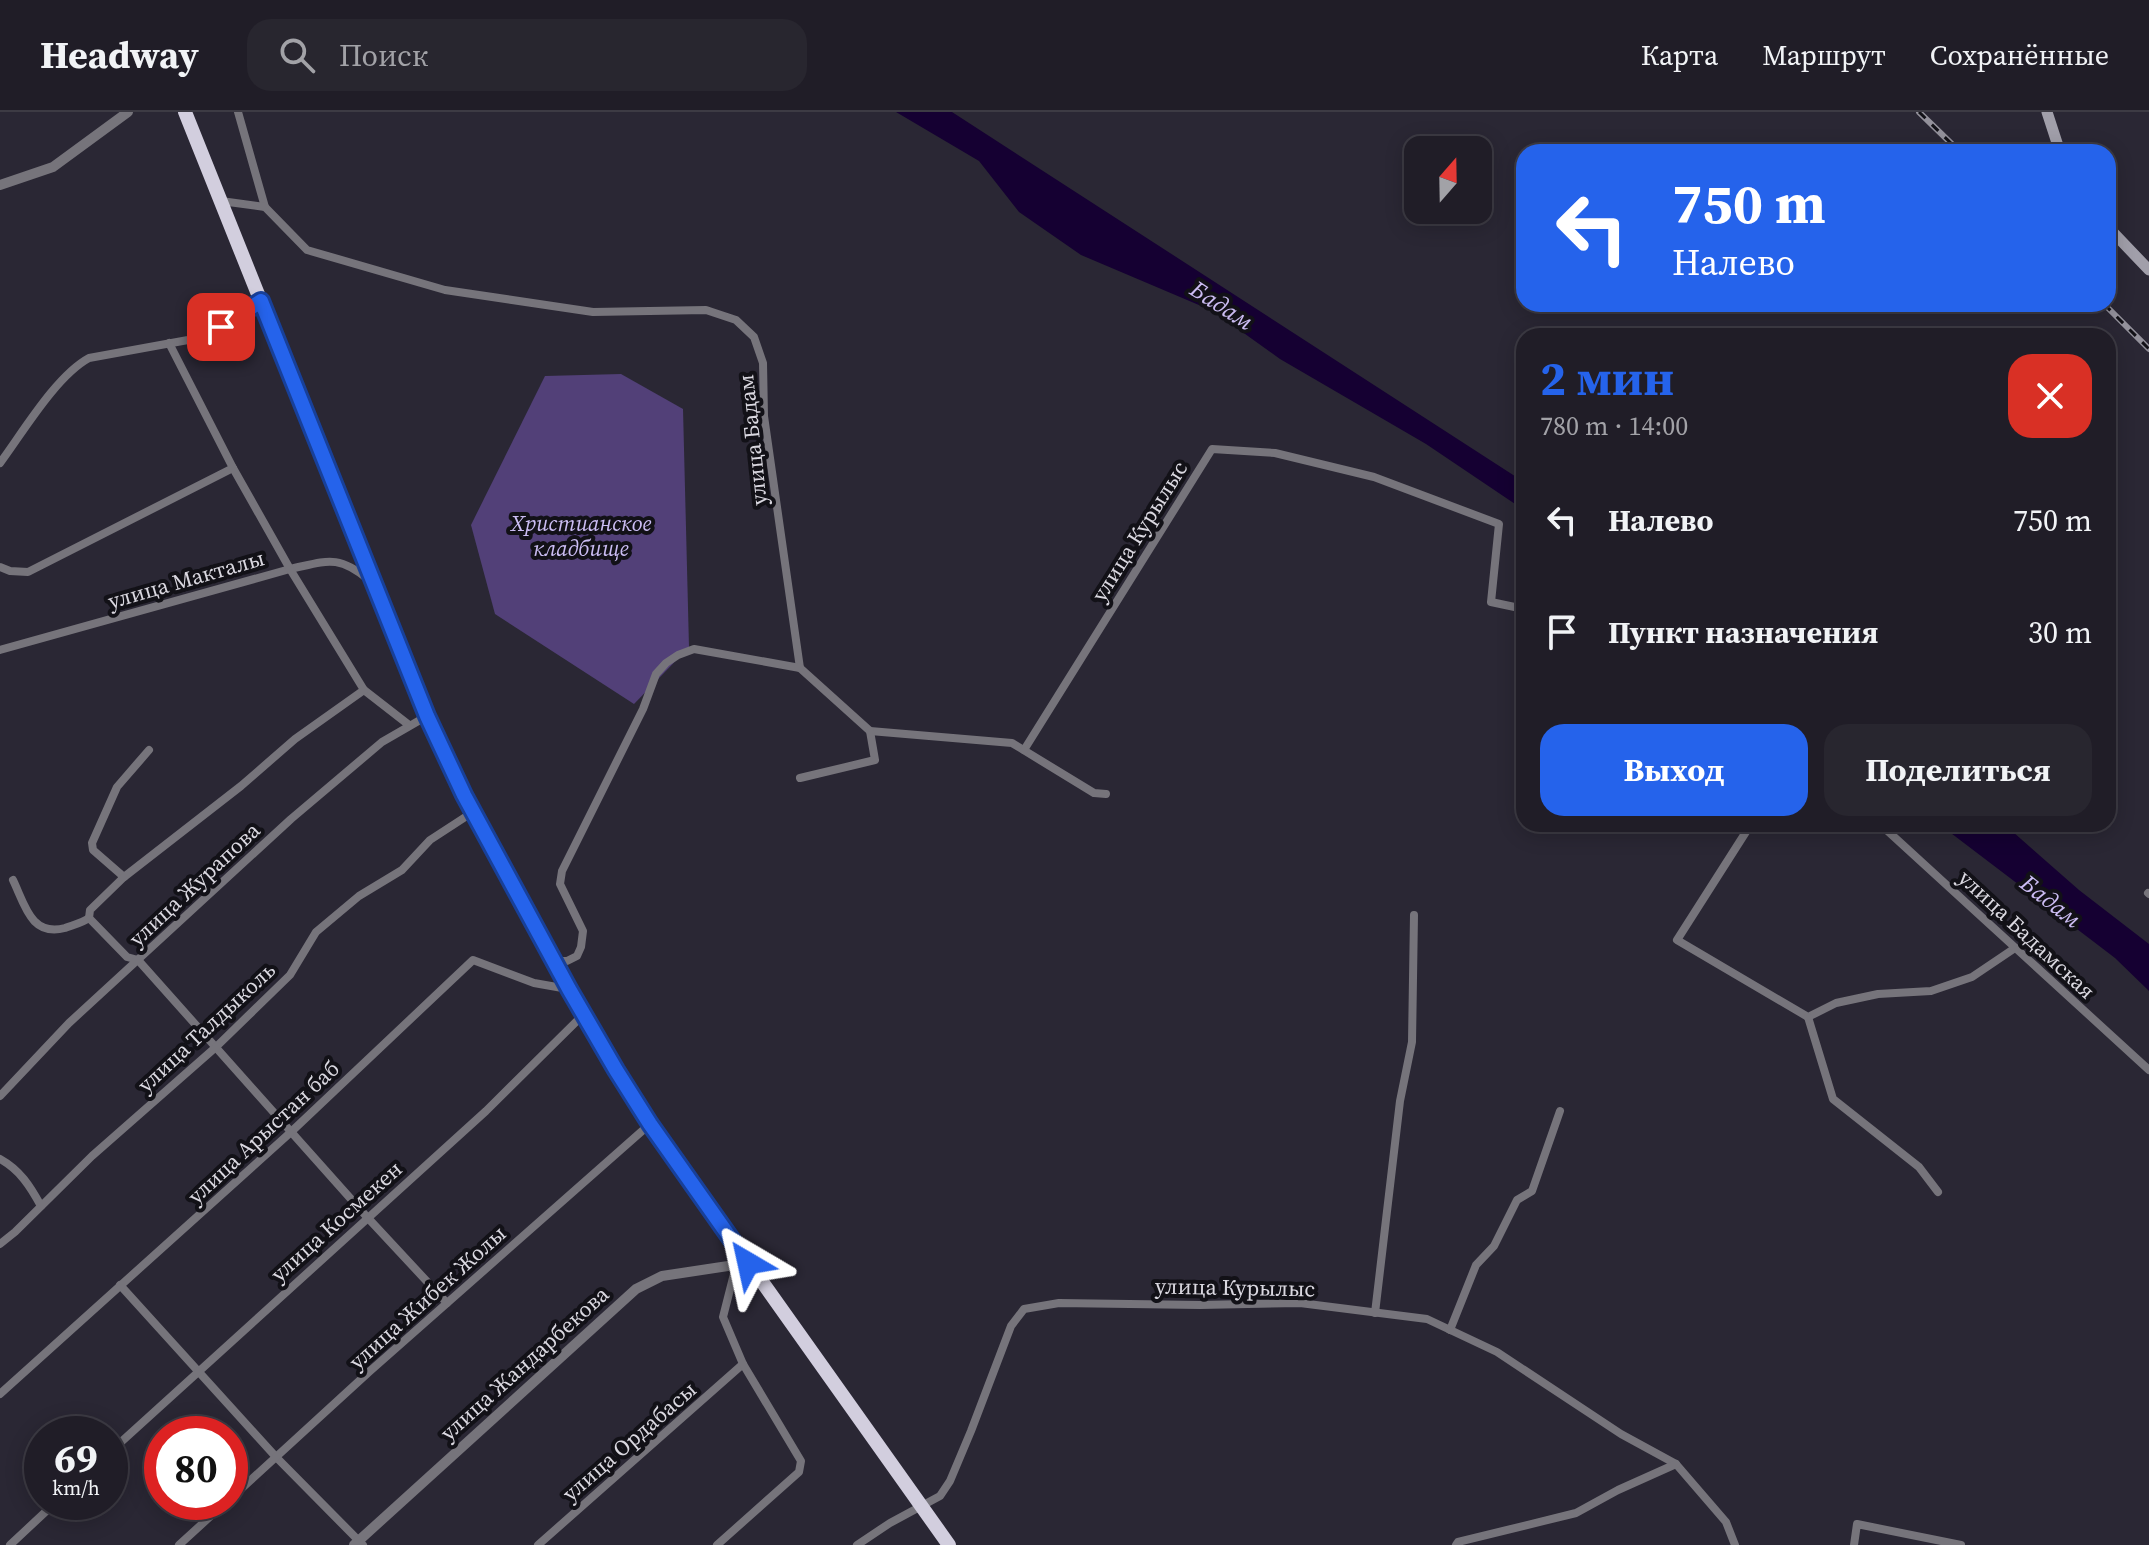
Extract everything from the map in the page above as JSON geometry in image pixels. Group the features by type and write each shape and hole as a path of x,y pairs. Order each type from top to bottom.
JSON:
{"highway":[{"path":"185,112 427,716 474,811 569,989 650,1124 742,1264 949,1545"}],"main road":[{"path":"2047,112 2057,144"},
{"path":"2116,235 2149,270"}],"street":[{"path":"0,185 53,167 128,112"},
{"path":"220,201 265,207 238,112"},
{"name":"улица Бадам","path":"265,207 307,250 445,290 593,312 706,310 736,320 754,337 763,363 764,416 800,668"},
{"path":"0,463 62,378 76,365 89,358 188,340 221,327 261,301"},
{"path":"169,343 233,468 364,690 409,725"},
{"name":"улица Курылыс","path":"1024,750 1212,449 1275,453 1374,477 1499,524 1491,602 1516,607"},
{"path":"0,567 28,572 233,468"},
{"name":"улица Макталы","path":"0,650 332,560 354,568 376,586"},
{"path":"554,961 567,961 577,956 583,931 560,884 562,871 643,709 656,674 678,655 694,649 800,668 870,731 1012,743 1094,793 1106,794"},
{"path":"13,880 34,922 43,929 53,931 83,922 89,918 90,910 124,877 241,786 295,739 364,690"},
{"name":"улица Журапова","path":"0,1096 69,1023 291,819 382,742 427,716"},
{"path":"800,778 875,760 870,731"},
{"path":"124,877 93,850 92,843 117,787 149,750"},
{"name":"улица Талдыколь","path":"0,1244 92,1156 216,1047 290,975 316,932 359,896 402,870 430,840 474,811"},
{"path":"1746,832 1677,940 1808,1017 1833,1099 1919,1167 1938,1192"},
{"name":"улица Бадамская","path":"1889,832 2149,1070"},
{"path":"1375,1313 1400,1101 1412,1042 1414,915"},
{"path":"89,918 127,957 138,960 447,1303"},
{"path":"1808,1017 1836,1003 1878,994 1931,991 1972,977 2015,948"},
{"name":"улица Арыстан баб","path":"0,1394 291,1132 473,960 534,983 569,989"},
{"name":"улица Космекен","path":"128,1435 486,1111 584,1014"},
{"path":"1450,1330 1476,1265 1494,1246 1517,1200 1532,1191 1560,1111"},
{"name":"улица Жибек Жолы","path":"248,1482 650,1124"},
{"path":"0,1159 29,1183 41,1206"},
{"path":"717,1545 799,1472 801,1461 743,1364 723,1317 742,1264"},
{"name":"улица Жандарбекова","path":"359,1543 636,1289 662,1276 742,1264"},
{"path":"120,1285 276,1457 359,1543"},
{"name":"улица Курылыс","path":"921,1507 940,1496 950,1481 1011,1326 1024,1309 1059,1303 1300,1303 1427,1319 1497,1352 1621,1434 1676,1464 1726,1522 1735,1545"},
{"name":"улица Ордабасы","path":"538,1545 743,1364"},
{"path":"1456,1545 1576,1513 1676,1464"},
{"path":"857,1545 921,1507"},
{"path":"10,1545 37,1520"},
{"name":"улица Жибек Жолы","path":"179,1545 206,1520"},
{"path":"1854,1545 1857,1524 1961,1545"}],"green space":[{"name":"Христианское кладбище","path":"621,374 683,409 689,647 634,704 495,614 471,525 545,376"}],"water":[{"name":"Бадам","path":"896,112 952,112 1516,477 1516,505 1426,444 1280,359 1213,311 1081,255 1019,212 979,161"},
{"name":"Бадам","path":"1950,832 2013,832 2079,890 2149,944 2149,991 2115,958"}],"railway":[{"path":"1919,112 1952,144"},
{"path":"2112,312 2149,349"}],"route":[{"path":"221,327 261,301 427,716 464,795 616,1070 650,1124 748,1263"}]}
